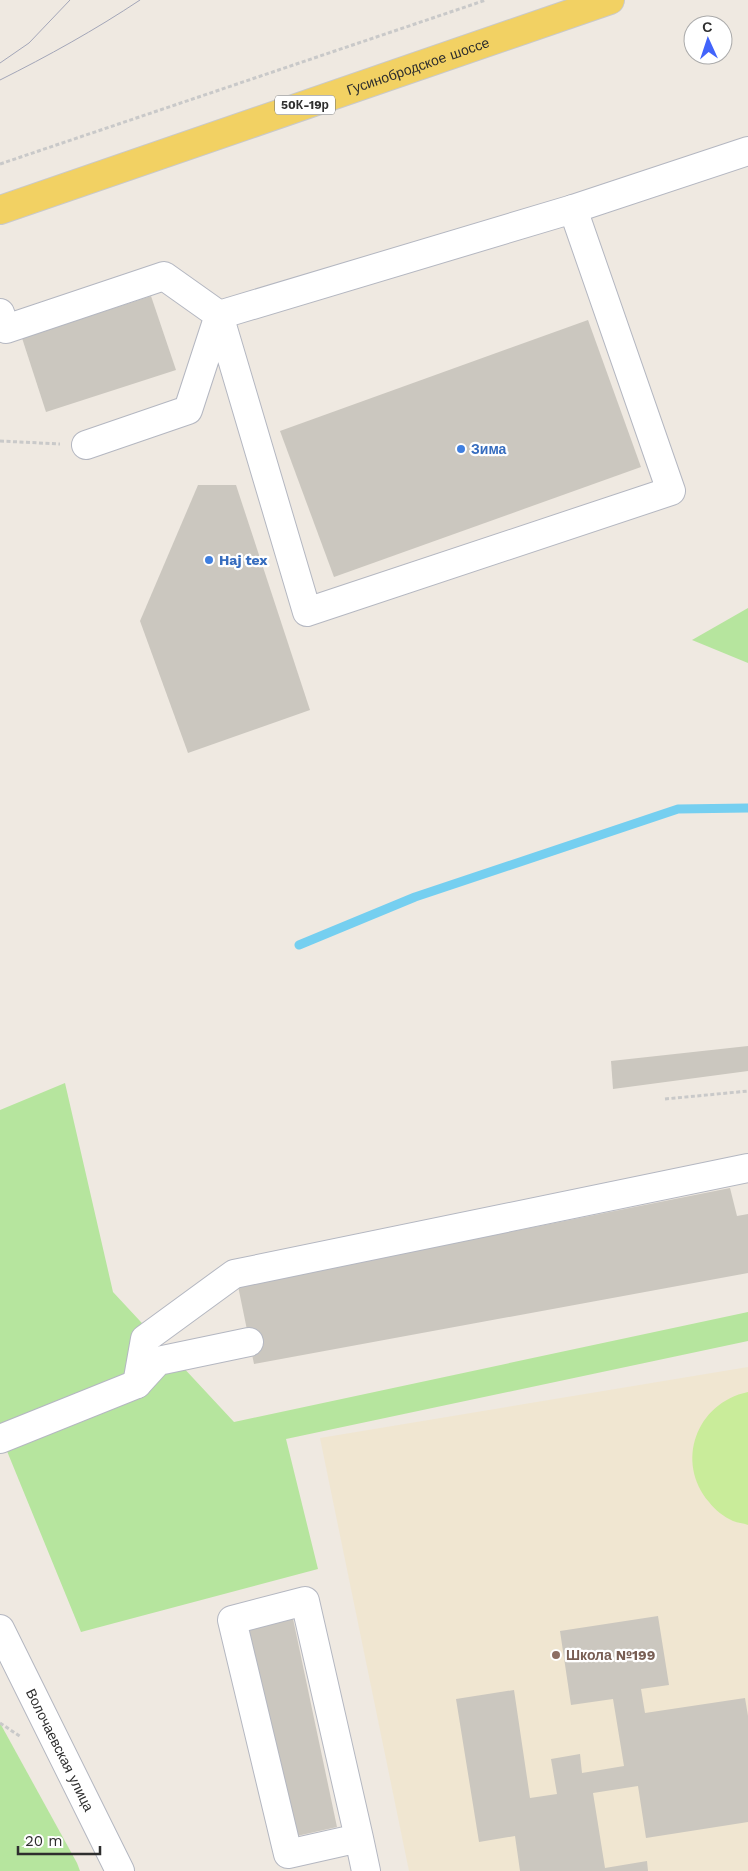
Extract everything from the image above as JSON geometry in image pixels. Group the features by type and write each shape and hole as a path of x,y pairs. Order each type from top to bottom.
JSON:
{"main road":[{"name":"Гусинобродское шоссе","path":"0,210 610,0"}],"street":[{"path":"219,315 573,210 748,151"},
{"path":"0,313 6,328 164,276 219,315 307,612 671,491 573,210"},
{"path":"86,445 188,410 219,315"},
{"path":"137,1384 145,1339 234,1274 748,1168"},
{"path":"0,1439 137,1384 158,1361 249,1342"},
{"path":"359,1838 288,1854 232,1620 305,1600 359,1838 366,1871"},
{"name":"Волочаевская улица","path":"0,1629 120,1871"}],"path":[{"path":"0,164 486,0"},
{"path":"0,441 86,445"},
{"path":"665,1099 748,1090"},
{"path":"0,1723 21,1737"}],"shaded area":[{"name":"Школа №199","path":"748,1367 748,1871 409,1871 320,1438"}],"green space":[{"path":"748,608 748,663 692,640"},
{"path":"65,1083 113,1292 234,1422 748,1312 748,1341 286,1439 318,1569 81,1632 0,1434 0,1110"},
{"path":"748,1392 748,1525 735,1522 726,1517 709,1502 699,1486 693,1469 693,1453 696,1436 704,1421 715,1408 730,1398"},
{"path":"0,1723 77,1863 80,1871 0,1871"}],"building":[{"path":"151,296 176,370 46,412 22,338"},
{"name":"Зима","path":"588,320 641,467 334,577 280,431"},
{"path":"198,485 236,485 310,710 188,753 140,621"},
{"path":"748,1046 748,1071 613,1089 611,1061"},
{"path":"730,1188 737,1216 748,1214 748,1273 254,1364 238,1286"},
{"path":"292,1614 337,1827 288,1838 244,1623"},
{"path":"658,1616 669,1685 641,1689 645,1713 745,1698 748,1716 748,1822 646,1838 638,1786 593,1793 605,1868 647,1861 648,1871 520,1871 515,1836 479,1842 456,1699 514,1690 530,1798 557,1794 551,1759 580,1754 582,1773 624,1766 613,1699 571,1705 560,1631"}],"waterway":[{"path":"299,945 415,897 678,809 748,808"}],"tram line":[{"path":"0,63 29,43 70,0"},
{"path":"0,80 36,62 140,0"}],"place":[{"name":"Зима","path":"461,449"},
{"name":"Haj tex","path":"209,560"},
{"name":"Школа №199","path":"556,1655"}]}
